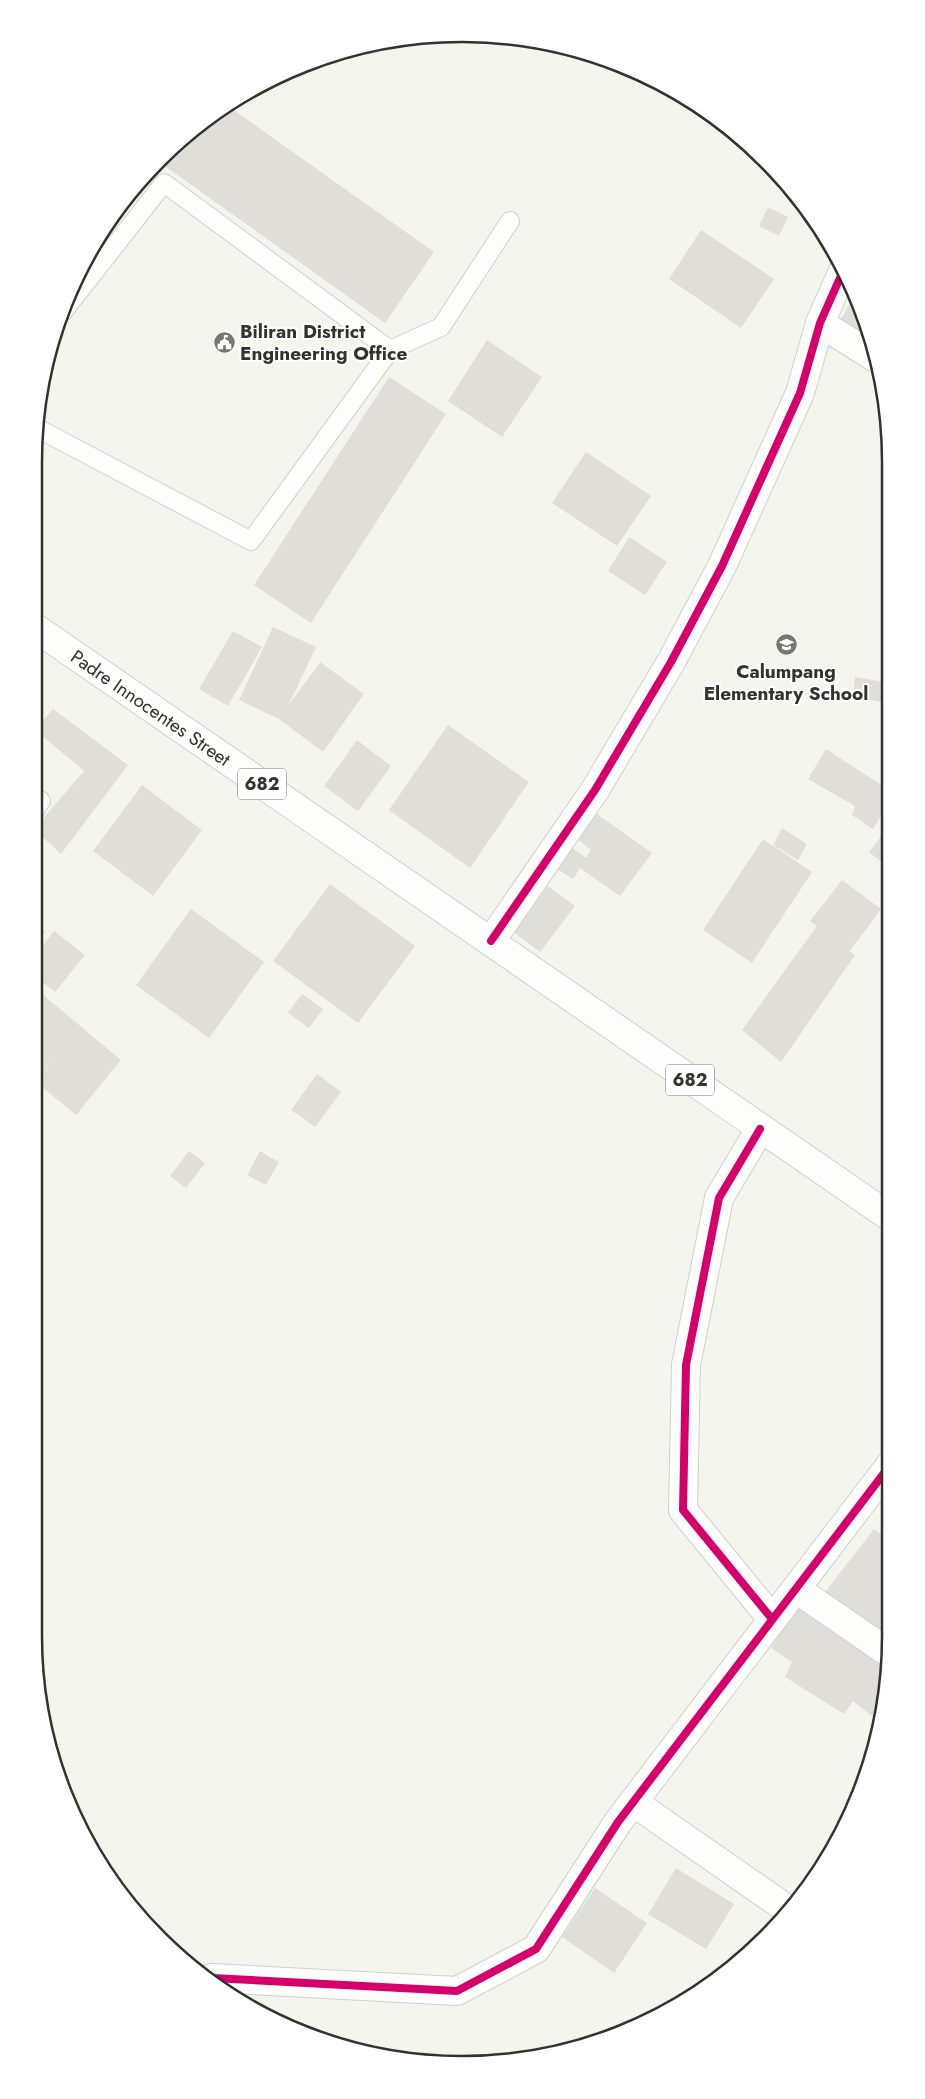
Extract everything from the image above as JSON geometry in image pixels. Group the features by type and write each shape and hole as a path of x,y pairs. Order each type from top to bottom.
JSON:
{"street":[{"path":"490,942 595,790 671,662 722,566 800,392 820,323 840,278"},
{"path":"820,323 868,353"},
{"name":"Padre Innocentes Street","path":"42,634 490,942"},
{"name":"682","path":"490,942 882,1212"},
{"path":"760,1129 719,1198 686,1365 683,1510 772,1619"},
{"path":"218,1978 457,1991 536,1949 632,1802 882,1476"},
{"path":"796,1588 882,1647"},
{"path":"632,1802 784,1907"}],"lane":[{"path":"79,291 164,183 390,350"},
{"path":"43,431 251,541 390,350 441,327 510,221"}],"building":[{"path":"234,110 434,252 385,323 165,167 207,129"},
{"path":"768,207 788,217 779,236 759,226"},
{"path":"701,230 774,279 741,328 669,279"},
{"path":"851,302 864,341 837,325"},
{"path":"487,340 542,377 502,437 448,401"},
{"path":"389,377 446,414 311,623 254,585"},
{"path":"586,452 651,496 617,546 552,503"},
{"path":"629,537 667,562 645,595 608,571"},
{"path":"273,627 316,647 288,706 320,662 364,694 323,752 279,719 239,700"},
{"path":"233,631 262,647 228,706 199,689"},
{"path":"855,677 882,682 882,702 853,697"},
{"path":"53,709 128,765 61,854 42,836 42,820 84,771 42,736 42,722"},
{"path":"448,725 529,782 470,868 389,810"},
{"path":"357,740 391,766 358,811 324,786"},
{"path":"826,749 882,785 882,814 873,829 852,815 855,806 808,779"},
{"path":"142,785 202,830 153,896 93,851"},
{"path":"587,807 652,853 620,896 580,868 573,879 551,865 565,843 586,858 591,850 570,833"},
{"path":"782,828 807,844 798,860 773,845"},
{"path":"882,835 882,862 869,852"},
{"path":"763,839 812,872 752,963 703,930"},
{"path":"842,880 881,909 850,951 855,955 781,1062 742,1030 817,926 810,921"},
{"path":"330,884 415,946 358,1023 273,961"},
{"path":"548,886 575,906 540,952 513,932"},
{"path":"191,909 264,962 209,1038 136,985"},
{"path":"54,931 85,955 55,992 42,981 42,947"},
{"path":"42,994 121,1060 76,1115 42,1087 42,1076 55,1059 42,1075"},
{"path":"302,994 323,1009 309,1028 288,1013"},
{"path":"317,1074 341,1092 315,1127 291,1110"},
{"path":"189,1151 205,1163 186,1188 170,1176"},
{"path":"260,1151 279,1162 266,1185 247,1175"},
{"path":"874,1529 882,1535 882,1629 879,1633 825,1592"},
{"path":"797,1607 882,1664 875,1710 872,1716 853,1701 844,1714 785,1677 792,1662 771,1648"},
{"path":"676,1868 734,1904 706,1949 648,1914"},
{"path":"595,1888 647,1923 614,1973 562,1937"}],"cycle path":[{"path":"491,941 595,790 671,662 722,566 800,393 820,323 840,278"},
{"path":"760,1129 719,1198 686,1365 683,1510 772,1619"},
{"path":"218,1978 457,1991 536,1949 618,1822 882,1476"}],"place":[{"name":"Biliran District Engineering Office","path":"224,342"},
{"name":"Calumpang Elementary School","path":"786,645"}]}
